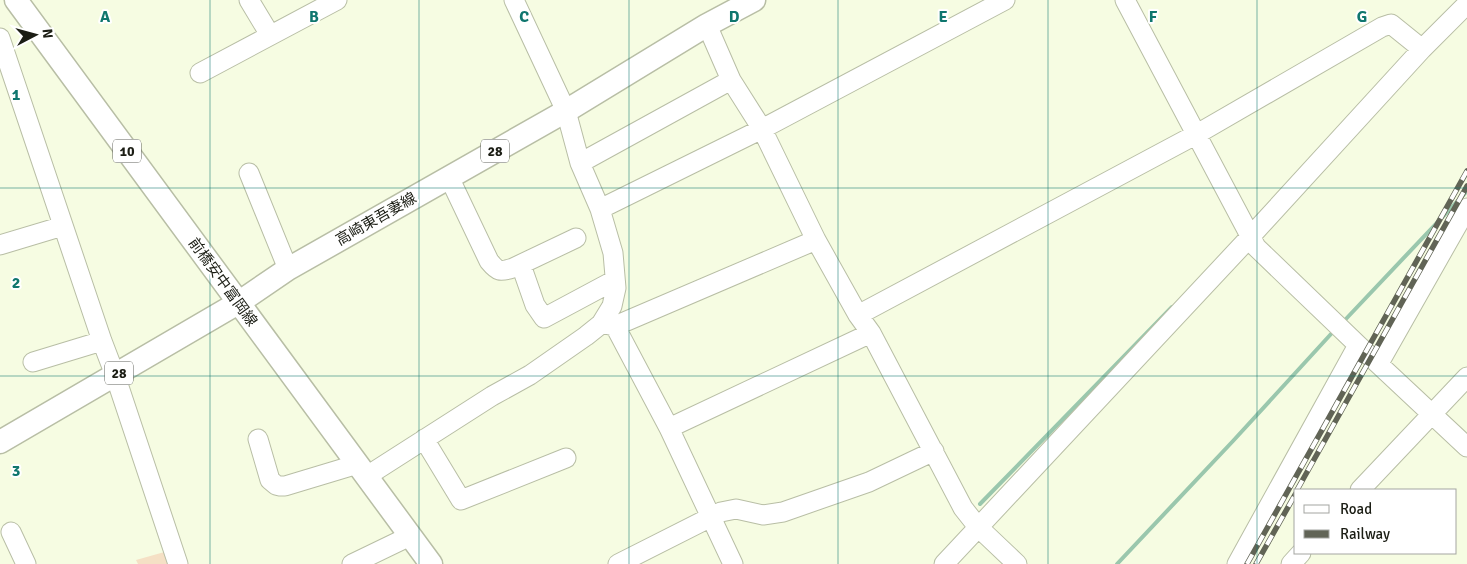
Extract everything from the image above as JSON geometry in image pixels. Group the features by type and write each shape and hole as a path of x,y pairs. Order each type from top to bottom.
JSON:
{"main road":[{"name":"前橋安中富岡線","path":"16,0 432,564"},
{"name":"高崎東吾妻線","path":"0,442 238,303 288,269 754,0"}],"street":[{"path":"249,0 270,35"},
{"path":"200,73 336,0"},
{"path":"514,0 566,110 580,163 600,209 613,252 616,288 608,325 669,428 733,564"},
{"path":"600,209 762,129 1005,0"},
{"path":"1125,0 1256,246 1467,447"},
{"path":"944,564 1250,237 1422,49 1467,4"},
{"path":"858,315 1197,134 1382,27 1391,24 1422,49"},
{"path":"707,26 731,80 762,129 816,240 858,315 872,333 963,508 978,527 1017,564"},
{"path":"0,38 178,564"},
{"path":"580,163 731,80"},
{"path":"249,173 288,269"},
{"path":"449,177 489,261 496,269 502,271 521,265 576,238"},
{"path":"1379,363 1467,208"},
{"path":"0,245 64,226"},
{"path":"258,439 270,480 280,486 362,470 424,438 530,375 586,336 608,325 816,240"},
{"path":"521,265 535,305 544,318 615,280"},
{"path":"669,428 872,333"},
{"path":"33,362 102,341"},
{"path":"1237,564 1358,345"},
{"path":"1361,489 1467,377"},
{"path":"424,438 461,500 566,458"},
{"path":"618,564 721,512 736,509 763,515 783,512 869,482 934,451"},
{"path":"11,532 26,564"},
{"path":"352,564 410,536"},
{"path":"1291,564 1300,554"}],"shaded area":[{"path":"168,551 172,564 138,564 136,560"}],"waterway":[{"path":"1344,321 1467,191"},
{"path":"980,504 1172,307"},
{"path":"1117,564 1331,334"}],"railway":[{"path":"1247,564 1467,171"},
{"path":"1298,489 1467,186"},
{"path":"1256,564 1294,497"}]}
